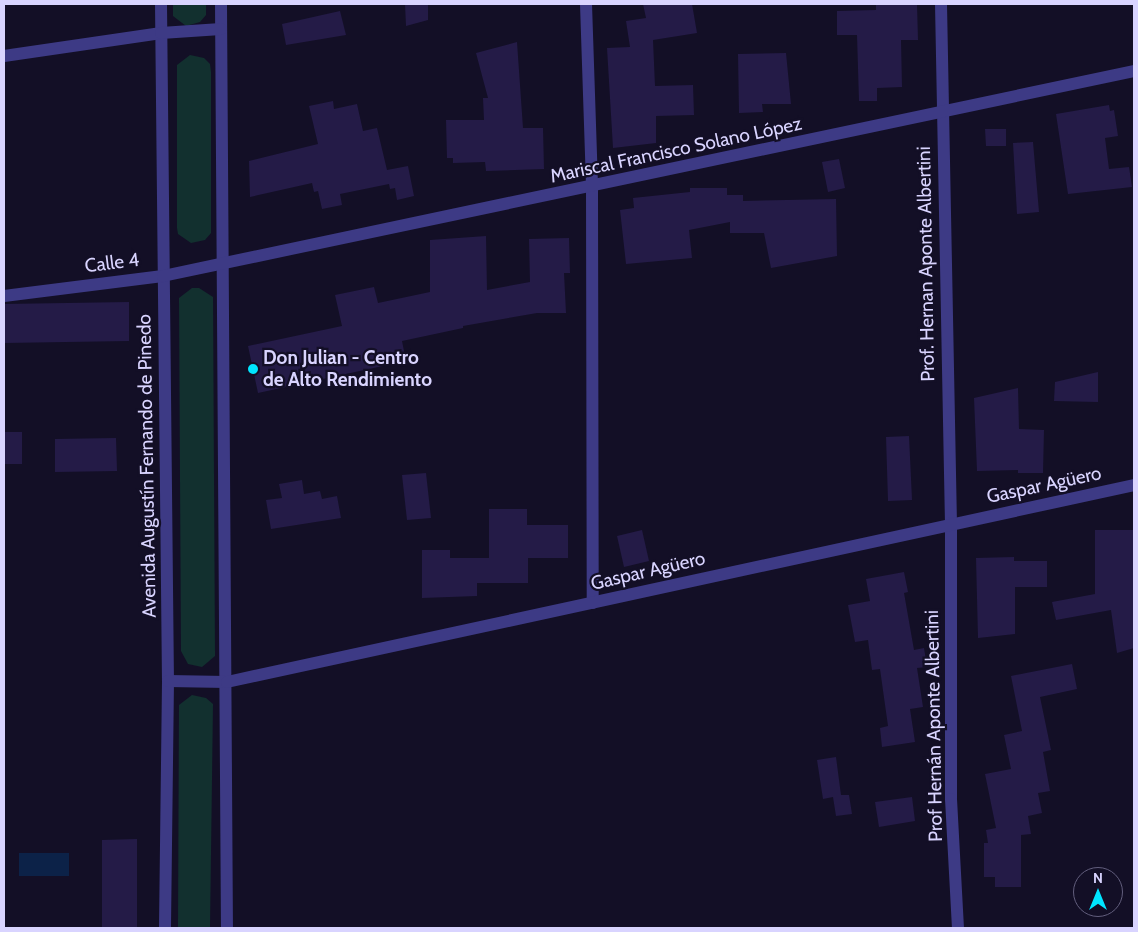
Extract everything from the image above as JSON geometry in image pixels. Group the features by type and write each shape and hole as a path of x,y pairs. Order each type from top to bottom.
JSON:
{"street":[{"name":"Avenida Augustín Fernando de Pinedo","path":"161,4 168,681 165,928"},
{"path":"221,4 225,264 227,928"},
{"path":"586,4 592,187 593,603"},
{"name":"Prof. Hernan Aponte Albertini","path":"941,4 941,112 952,523"},
{"path":"4,56 162,33 221,29"},
{"name":"Mariscal Francisco Solano López","path":"225,264 1134,71"},
{"name":"Calle 4","path":"4,296 163,276 225,264"},
{"name":"Gaspar Agüero","path":"168,681 227,682 1134,485"},
{"name":"Prof Hernán Aponte Albertini","path":"952,523 951,799 958,928"}],"green space":[{"path":"173,4 206,4 206,15 200,22 186,26 173,16"},
{"path":"190,55 204,58 210,64 211,72 211,233 205,240 191,243 178,234 177,228 177,65"},
{"path":"192,288 199,288 213,297 215,656 202,667 188,664 181,651 179,298"},
{"path":"192,695 206,698 213,704 210,928 178,927 179,705"}],"water":[{"path":"19,853 69,853 69,876 19,876"}],"building":[{"path":"405,4 428,4 428,20 406,26"},
{"path":"643,4 692,4 697,33 653,40 655,86 693,85 694,115 656,116 656,143 613,148 607,48 630,47 626,21 646,18"},
{"path":"917,4 918,40 901,40 902,87 877,88 877,101 859,101 857,35 837,35 837,11 876,10 876,5"},
{"path":"340,11 346,35 286,45 282,24"},
{"path":"517,42 523,128 543,128 544,169 486,171 485,162 453,163 453,158 447,158 446,120 484,120 483,98 488,98 476,53"},
{"path":"786,53 791,104 762,104 763,112 739,113 738,54"},
{"path":"333,101 334,109 357,104 363,131 377,128 387,170 408,166 414,196 397,200 395,188 390,189 389,184 340,194 342,205 322,209 318,191 314,192 312,183 250,197 249,161 318,144 309,106"},
{"path":"1109,105 1110,111 1114,110 1118,136 1105,138 1109,169 1129,167 1132,187 1068,194 1056,114"},
{"path":"985,129 1006,129 1006,146 986,146"},
{"path":"1033,142 1039,212 1017,214 1013,143"},
{"path":"839,159 845,188 828,192 822,162"},
{"path":"690,188 727,188 727,195 743,195 743,201 836,199 837,256 771,268 764,233 730,233 730,222 689,230 692,258 626,264 620,210 634,208 633,198 690,192"},
{"path":"486,236 487,290 530,282 529,239 569,238 570,273 564,273 566,313 537,313 463,326 463,328 402,341 406,361 258,393 248,346 342,326 335,295 374,287 378,303 430,292 430,240"},
{"path":"129,302 129,341 4,343 4,304"},
{"path":"1098,372 1098,402 1054,401 1055,382"},
{"path":"1018,388 1019,429 1044,430 1043,473 1018,473 1018,470 977,471 974,398"},
{"path":"4,432 22,432 22,464 4,464"},
{"path":"909,436 912,500 888,501 886,437"},
{"path":"116,438 117,471 55,472 55,439"},
{"path":"426,473 431,518 407,520 402,475"},
{"path":"302,480 304,494 320,491 322,499 337,496 341,518 271,529 266,500 282,498 279,484"},
{"path":"489,509 527,509 527,525 568,525 568,558 528,558 528,583 477,583 477,596 422,598 422,550 450,550 450,558 489,558"},
{"path":"642,530 649,561 624,567 617,536"},
{"path":"1095,530 1134,530 1134,648 1117,653 1111,610 1056,620 1052,602 1095,594"},
{"path":"1014,557 1014,561 1047,561 1047,587 1015,587 1015,634 978,638 976,558"},
{"path":"904,572 908,592 904,593 914,650 924,648 927,667 917,668 923,707 910,709 915,742 882,747 880,728 888,726 880,669 872,670 868,640 855,642 848,605 870,601 866,579"},
{"path":"1072,664 1077,689 1040,697 1051,750 1043,752 1050,791 1038,793 1042,813 1028,816 1031,834 1021,835 1021,887 995,887 995,877 984,877 984,843 988,843 986,830 996,828 985,774 1011,769 1004,735 1022,731 1011,676"},
{"path":"836,757 841,795 849,795 852,814 836,816 833,797 823,799 817,760"},
{"path":"912,797 915,821 879,827 875,802"},
{"path":"137,839 137,928 102,928 102,840"}],"place":[{"name":"Don Julian - Centro de Alto Rendimiento","path":"253,369"}]}
